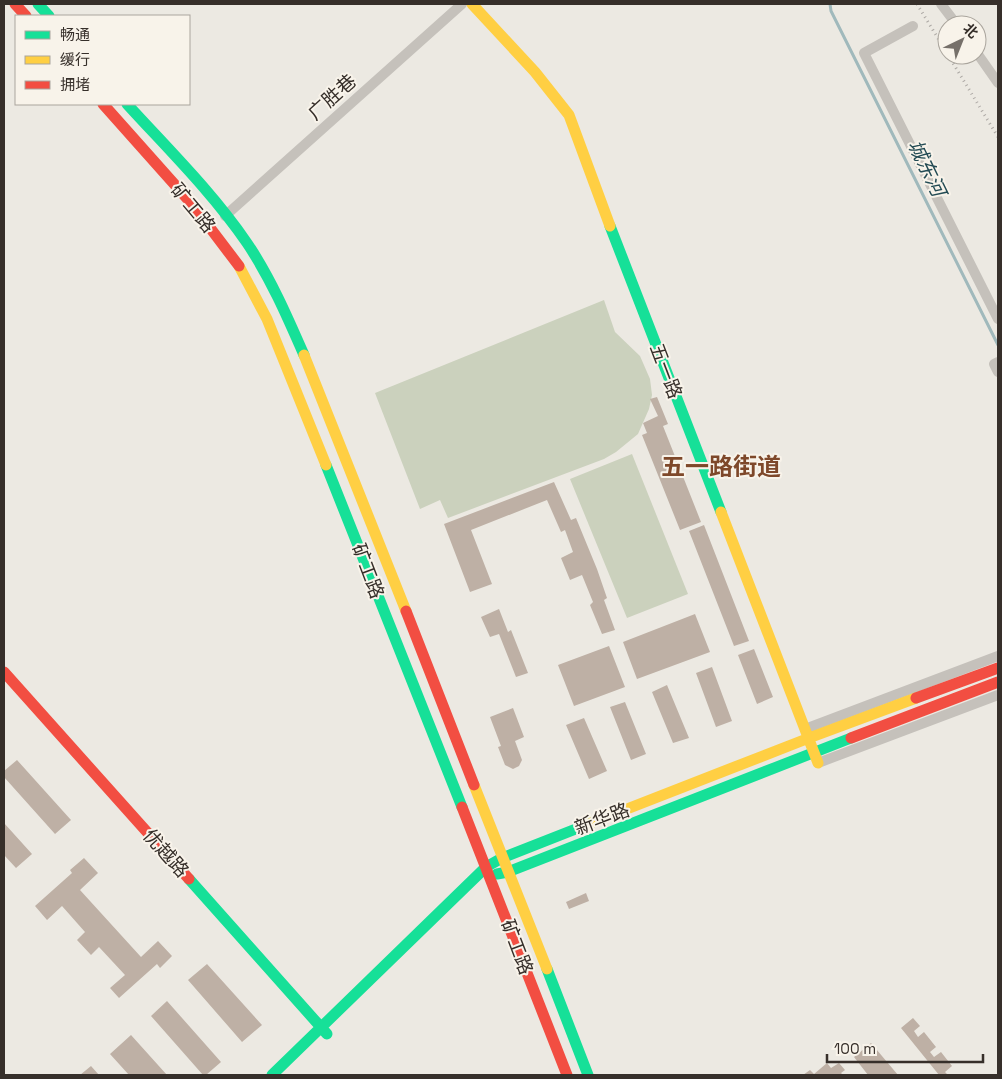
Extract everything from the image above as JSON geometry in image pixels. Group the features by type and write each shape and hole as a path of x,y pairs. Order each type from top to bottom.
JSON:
{"main road":[{"path":"15,4 25,15"},
{"path":"38,4 48,15"},
{"name":"五一路","path":"472,4 542,80 569,115 627,271 816,757"},
{"name":"矿工路","path":"104,105 192,204 232,256 255,294 301,401 567,1075"},
{"name":"矿工路","path":"128,105 226,216 246,242 288,317 320,393 588,1075"},
{"name":"新华路","path":"283,1075 325,1031 502,858 807,734 998,668"},
{"name":"优越路","path":"4,672 325,1031"},
{"name":"新华路","path":"488,871 508,872 816,757 998,682"},
{"name":"新华路","path":"272,1075 325,1031"}],"street":[{"path":"27,15 38,4"},
{"name":"广胜巷","path":"226,216 462,4"},
{"path":"941,4 949,15"},
{"path":"913,26 864,53 998,319"},
{"path":"985,65 998,83"},
{"path":"998,362 994,364 998,372"},
{"path":"807,734 998,656"},
{"path":"816,757 998,694"}],"green space":[{"path":"604,300 615,332 640,356 650,379 652,395 649,409 638,434 604,459 448,518 440,500 420,509 375,393"},
{"path":"632,454 688,594 627,618 570,479"}],"building":[{"path":"657,397 668,424 663,426 701,522 680,530 642,435 647,433 643,423 658,416 650,399"},
{"path":"554,482 571,520 576,518 597,569 607,598 604,600 615,630 602,634 590,605 593,602 582,575 570,580 561,558 573,552 565,530 561,532 547,500 471,530 492,584 470,592 444,524"},
{"path":"704,525 749,641 734,646 689,531"},
{"path":"499,609 508,632 511,630 528,673 516,677 499,634 490,637 481,617"},
{"path":"695,614 710,652 637,679 623,642"},
{"path":"609,646 625,687 574,706 558,665"},
{"path":"754,649 773,697 757,704 738,655"},
{"path":"712,667 732,721 716,727 696,673"},
{"path":"667,685 689,738 673,743 652,692"},
{"path":"625,702 646,754 631,760 610,707"},
{"path":"513,708 524,737 515,741 522,760 519,766 513,769 505,765 498,747 501,746 490,717"},
{"path":"584,718 607,771 589,779 566,725"},
{"path":"17,760 71,820 55,834 4,777 4,771"},
{"path":"4,823 32,854 16,868 4,855"},
{"path":"84,858 98,873 80,890 141,957 158,941 172,956 160,968 157,964 119,998 110,988 125,975 99,947 91,955 77,940 85,932 62,906 47,920 35,906 72,873 70,870"},
{"path":"586,893 589,901 569,909 566,902"},
{"path":"207,964 262,1025 242,1042 188,980"},
{"path":"167,1001 221,1062 206,1075 203,1075 151,1016"},
{"path":"913,1018 920,1026 914,1031 918,1037 924,1032 936,1047 930,1052 934,1057 941,1052 952,1066 945,1072 948,1075 939,1075 901,1028"},
{"path":"131,1035 167,1075 129,1075 110,1054"},
{"path":"871,1043 898,1075 868,1075 854,1057"},
{"path":"827,1063 831,1068 839,1063 845,1070 841,1073 843,1075 803,1075 810,1070 814,1074"},
{"path":"91,1066 99,1075 80,1075"}],"waterway":[{"name":"城东河","path":"830,4 831,11 998,345"}],"railway":[{"path":"917,4 937,37"},
{"path":"954,65 998,137"}],"traffic: fast":[{"path":"38,4 48,15"},
{"path":"128,105 204,188 247,243 271,283 304,355"},
{"path":"610,226 721,512"},
{"path":"326,465 462,807"},
{"path":"497,874 508,872 851,738"},
{"path":"272,1075 486,867 502,858 591,823"},
{"path":"189,879 327,1034"},
{"path":"547,969 588,1075"}],"traffic: slow":[{"path":"472,4 535,72 569,115 610,226"},
{"path":"239,266 267,319 326,465"},
{"path":"304,355 406,611"},
{"path":"721,512 818,763"},
{"path":"591,823 916,698"},
{"path":"474,785 547,969"}],"traffic: jam":[{"path":"15,4 25,15"},
{"path":"104,105 192,204 239,266"},
{"path":"406,611 474,785"},
{"path":"916,698 998,668"},
{"path":"4,672 189,879"},
{"path":"851,738 998,682"},
{"path":"462,807 567,1075"}],"district":[{"name":"五一路街道","path":"721,466"}]}
